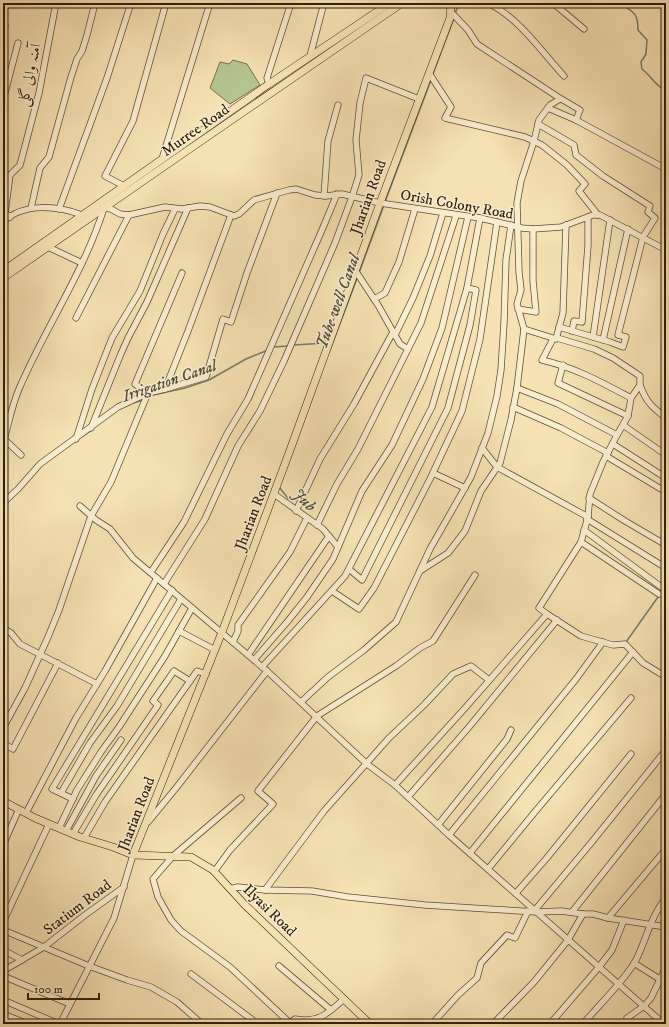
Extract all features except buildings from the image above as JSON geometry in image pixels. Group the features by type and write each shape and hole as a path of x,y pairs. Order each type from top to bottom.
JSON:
{"main road":[{"name":"Murree Road","path":"3,278 132,190 269,84 310,56 402,3"},
{"name":"Jharian Road","path":"133,855 206,674 274,494 451,12 451,3"},
{"name":"Murree Road","path":"3,271 162,159 368,22 388,4"},
{"name":"Ilyasi Road","path":"3,801 73,834 133,855 156,857 191,857 214,872 230,890 370,1024"}],"street":[{"name":"آمنہ والی گلی","path":"10,217 5,213 10,175 20,164 28,136 39,92 56,3"},
{"path":"31,208 40,168 49,157 77,58 82,51 88,35 95,3"},
{"path":"59,209 107,78 131,3"},
{"path":"124,186 105,176 133,121 166,3"},
{"path":"162,159 210,3"},
{"path":"269,84 267,78 291,3"},
{"path":"310,56 324,3"},
{"path":"488,3 518,24 564,76"},
{"path":"553,3 584,29"},
{"path":"451,12 468,30 477,44 560,99 580,110 576,120"},
{"path":"3,24 5,26 3,28"},
{"path":"3,100 18,43"},
{"path":"429,73 451,107 445,118 525,137 542,145 567,165 585,184 579,191 598,215 628,229 666,250"},
{"path":"164,584 205,519 238,446 260,411 284,361 335,243 359,175 356,140 360,103 366,78 419,99"},
{"path":"301,702 328,677 364,650 396,622 430,549 471,477 488,433 497,396 501,370 506,260 522,181 539,120 548,108 560,99"},
{"path":"324,196 328,141 338,105"},
{"path":"548,108 576,120 666,169"},
{"path":"538,124 574,145 576,155 603,176 650,206 648,212 655,218 643,237 618,334 626,337 623,347 559,327"},
{"name":"Orish Colony Road","path":"231,215 234,216 239,214 254,200 296,189 315,195 324,196 337,194 456,216 480,218 533,229 566,225 598,215"},
{"path":"3,503 18,489 40,464 118,407 148,393 206,377 223,320 231,322 247,273 277,193"},
{"path":"150,572 184,522 227,434 248,399 337,194"},
{"path":"20,455 4,438 19,390 82,263 104,208 111,208 120,214 129,214 165,207 175,209 200,206 210,207 231,215 165,389"},
{"path":"3,222 10,217 31,208 44,207 59,209 82,215"},
{"path":"91,428 122,350 147,302 188,208"},
{"path":"76,438 92,389 112,338 140,291 163,234 175,209"},
{"path":"374,299 384,293 399,262 415,209"},
{"path":"296,511 320,459 354,404 413,298 430,256 443,213"},
{"path":"76,318 129,214"},
{"path":"317,525 337,484 358,449 421,323 456,216"},
{"path":"254,660 307,597 332,559 362,491 392,445 423,379 442,328 468,217"},
{"path":"572,331 574,321 582,322 588,246 588,217"},
{"path":"145,825 176,788 265,669 345,576 349,569 432,406 467,288 480,218"},
{"path":"593,337 610,220"},
{"path":"332,591 358,609 374,588 462,411 480,339 497,222"},
{"path":"566,225 563,313 555,338 542,360 563,365 591,376 631,398"},
{"path":"420,571 448,553 465,530 481,491 500,463 513,408 524,329 517,304 521,290 514,226"},
{"path":"518,310 536,312 533,281 533,229"},
{"path":"603,340 628,229"},
{"path":"48,247 82,263"},
{"path":"356,270 400,344 408,349"},
{"path":"148,393 135,384 182,273"},
{"path":"349,569 362,580 448,408 470,325 476,290 467,288"},
{"path":"524,329 594,349 613,358 640,376 640,385 644,397 666,418"},
{"path":"666,334 666,353"},
{"path":"563,365 558,383 628,416"},
{"path":"640,385 631,398 628,416 607,455 590,498 581,542 539,608 581,636 613,644 625,644 644,663 666,677"},
{"path":"516,388 558,404 617,435"},
{"path":"3,728 25,688 40,654 59,610 91,516 111,482 148,393"},
{"path":"513,408 561,428 666,492"},
{"path":"623,425 666,455"},
{"path":"613,444 666,478"},
{"path":"482,448 497,467 587,518 666,568"},
{"path":"433,472 465,488"},
{"path":"274,494 317,525 338,547"},
{"path":"590,498 624,521 666,545"},
{"path":"80,506 91,516 110,529 133,558 265,669 367,764 395,785 449,835 664,1024"},
{"path":"233,642 238,631 238,625 290,552 307,518"},
{"path":"584,530 664,589"},
{"path":"248,655 328,536"},
{"path":"581,542 659,594"},
{"path":"214,872 230,850 273,804 258,792 317,716 433,641 475,575"},
{"path":"3,845 157,578"},
{"path":"73,799 52,789 172,590"},
{"path":"61,793 90,743 117,706 182,599"},
{"path":"62,829 73,799 101,752 165,656 192,608"},
{"path":"395,785 547,614"},
{"path":"408,797 469,727 557,620"},
{"path":"3,628 11,633 20,644 97,684"},
{"path":"179,631 215,650"},
{"path":"449,835 576,678 603,642"},
{"path":"470,853 633,652"},
{"path":"3,751 6,745 13,748 58,663"},
{"path":"266,890 324,810 389,738 424,705 453,674 471,666 489,680"},
{"path":"73,834 96,795 158,705 153,701 174,671 190,681"},
{"path":"84,838 105,802 197,671 206,674"},
{"path":"488,869 631,698"},
{"path":"438,825 507,739 511,730"},
{"path":"62,829 121,740"},
{"path":"536,911 666,750"},
{"path":"516,893 546,859 631,754"},
{"path":"572,912 666,794"},
{"path":"241,798 173,856 153,879 158,897 170,920 181,931 230,967 289,1024 295,1019 308,1021 320,1017 344,999"},
{"path":"3,922 49,824"},
{"path":"608,918 666,849"},
{"name":"Jharian Road","path":"60,1024 114,918 133,855"},
{"name":"Statium Road","path":"5,968 44,947 124,887"},
{"path":"230,890 238,887 266,890 312,891 348,897 425,905 572,912 593,914 608,918 666,927"},
{"path":"583,1024 634,963 650,924 659,907 666,898"},
{"path":"432,1024 477,978 481,963 503,939 508,935 515,938 528,911"},
{"path":"493,1024 534,982 568,940 583,914"},
{"path":"558,1024 551,1022 612,950 624,920"},
{"path":"3,930 89,966 127,980 151,986 177,1002 202,1024"},
{"path":"3,950 22,960"},
{"path":"634,963 660,980"},
{"path":"278,966 331,1010"},
{"path":"627,1018 644,1006 651,998 666,967"},
{"path":"191,974 258,1024"},
{"path":"3,976 70,1004"},
{"path":"3,1000 60,1024"},
{"path":"3,1014 28,1024"}],"green space":[{"path":"233,60 247,64 260,85 230,104 210,88 220,62 229,64"}],"waterway":[{"name":"Tube well Canal","path":"455,14 459,3"},
{"name":"Irrigation Canal","path":"619,3 634,13 637,19 638,30 647,40 646,54 641,62 642,69 666,91"},
{"name":"Tube well Canal","path":"433,74 454,18"},
{"name":"Tube well Canal","path":"385,202 431,80"},
{"name":"Tube well Canal","path":"359,273 384,205"},
{"name":"Tube well Canal","path":"330,350 358,276"},
{"path":"293,345 327,343"},
{"path":"273,347 289,346"},
{"name":"Irrigation Canal","path":"148,398 153,395 185,388 209,380 246,359 268,350"},
{"name":"Irrigation Canal","path":"133,403 143,400"},
{"name":"Irrigation Canal","path":"81,437 92,430"},
{"name":"Jub","path":"279,487 289,502"},
{"name":"Irrigation Canal","path":"626,642 663,590"}]}
